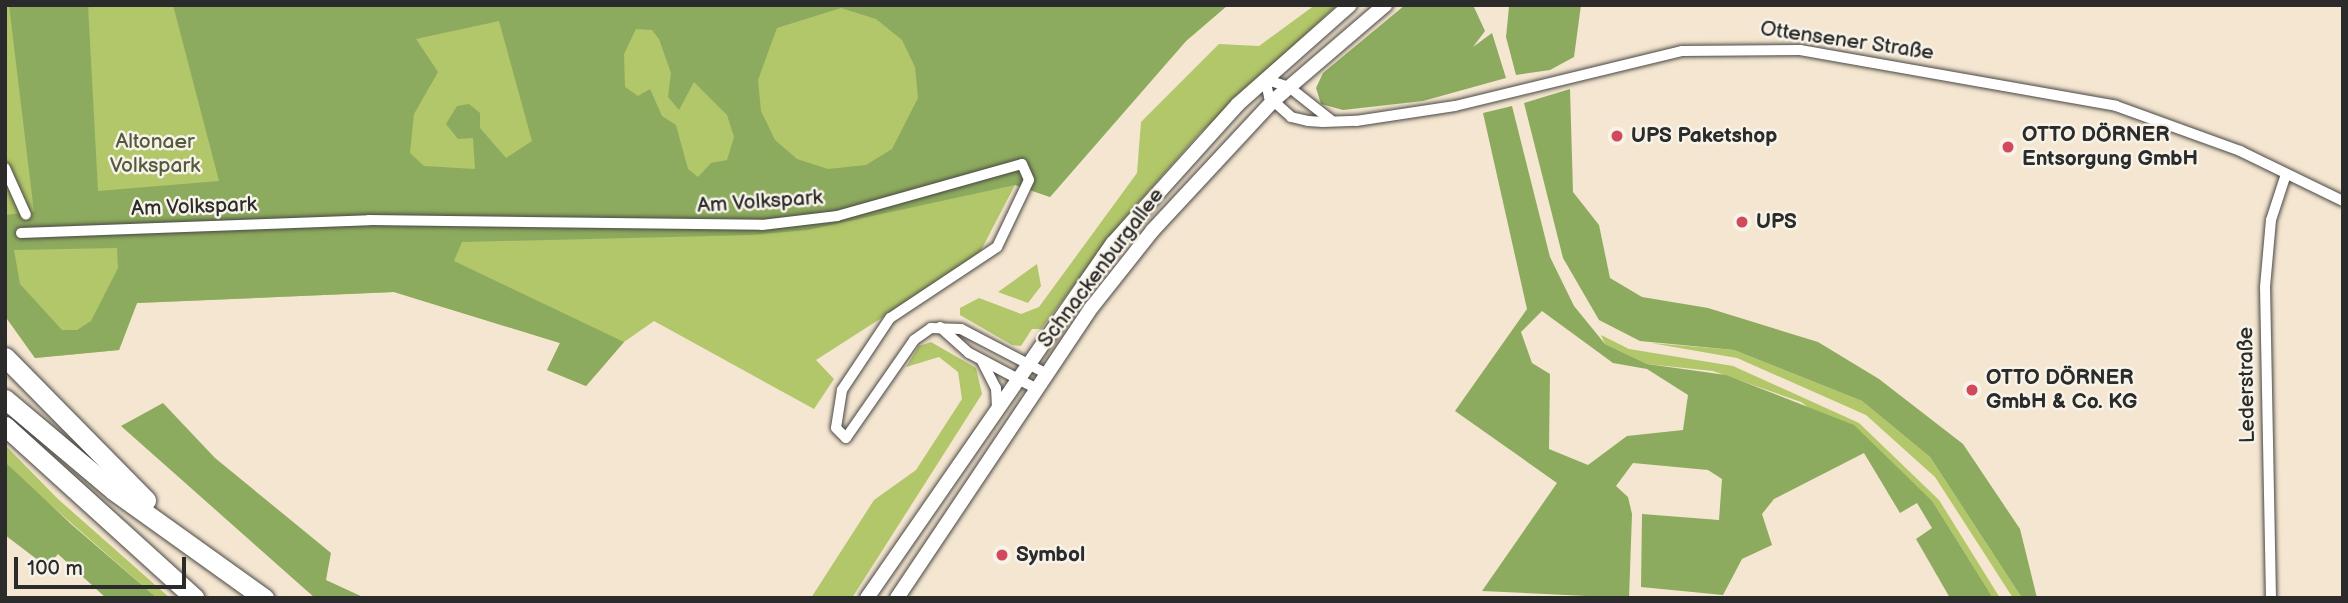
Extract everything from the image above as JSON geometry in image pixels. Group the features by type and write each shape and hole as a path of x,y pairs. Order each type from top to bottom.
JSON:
{"highway":[{"path":"5,357 125,482 237,579"},
{"path":"5,399 113,490 264,598"},
{"path":"5,426 195,598"}],"main road":[{"name":"Schnackenburgallee","path":"867,598 1027,363 1149,200 1265,79 1350,5"},
{"name":"Schnackenburgallee","path":"897,598 1047,374 1153,230 1273,102 1385,5"}],"street":[{"name":"Ottensener Straße","path":"1273,102 1296,118 1332,121 1455,106 1682,51 1758,47 2088,98 2147,115 2343,201"},
{"path":"1265,79 1289,87 1332,121"},
{"path":"1265,79 1273,102"},
{"name":"Am Volkspark","path":"22,233 369,220 762,225 837,216 1026,166 1029,180 991,254 901,309 874,338 842,390 835,415 839,434 846,438 914,340 940,327"},
{"path":"5,168 26,215"},
{"name":"Lederstraße","path":"2271,598 2265,287 2271,220 2286,174"},
{"path":"940,327 961,328 1047,374"},
{"path":"940,327 982,361 1018,376 1037,389"},
{"path":"982,361 996,388 997,407"}],"green space":[{"name":"Altonaer Volkspark","path":"5,5 1228,5 1186,41 1050,197 1015,185 978,256 816,360 834,379 814,409 654,321 624,342 586,386 547,370 560,343 394,292 137,303 119,350 35,358 5,316"},
{"name":"Altonaer Volkspark","path":"9,5 88,5 98,191 219,181 173,5 1228,5 1186,41 1050,197 1015,185 808,230 752,235 462,242 454,261 624,342 586,386 547,370 560,343 394,292 137,303 119,350 35,358 5,316 5,215 34,212","holes":["841,8 876,19 902,40 915,67 918,98 892,149 866,165 828,169 797,159 775,140 761,111 758,80 777,28","499,21 532,141 506,158 480,128 480,113 469,104 457,106 446,124 458,139 473,138 475,169 424,166 410,153 414,114 438,72 416,39","636,29 652,30 659,39 671,73 668,97 679,110 694,82 727,115 734,137 727,160 711,163 698,177 688,169 676,125 662,116 650,89 638,96 625,87 624,54","117,248 118,268 91,321 77,330 62,330 20,284 14,250"]},
{"path":"1315,5 1337,5 1199,134 1123,220 1041,329 1032,329 1021,346 1012,345 960,315 960,308 979,298 1021,314 1039,307 1137,173 1141,122 1219,44 1259,46"},
{"path":"1405,5 1473,5 1485,31 1473,47 1492,33 1506,78 1423,101 1343,110 1321,104 1316,88 1323,73"},
{"path":"1489,5 1581,5 1574,57 1550,70 1516,75 1506,37 1509,7"},
{"path":"1570,89 1573,192 1599,225 1610,278 1642,297 1708,308 1818,342 1879,379 1963,444 2020,529 2037,598 2022,598 1930,457 1862,401 1734,350 1640,341 1599,320 1563,258 1524,103"},
{"path":"1512,106 1550,257 1574,306 1605,344 1647,364 1726,375 1854,425 1933,502 1993,598 1950,598 1916,539 1932,528 1917,503 1900,513 1864,453 1774,499 1762,514 1772,545 1742,559 1723,595 1641,587 1642,514 1719,520 1722,479 1708,470 1633,463 1616,486 1628,497 1632,514 1629,598 1482,591 1557,483 1455,411 1527,309 1483,113","holes":["1542,311 1613,363 1647,369 1688,395 1683,430 1627,436 1588,465 1549,449 1550,374 1532,363 1521,332"]},
{"path":"1037,264 1041,286 1028,303 998,292"},
{"path":"1601,335 1629,349 1733,366 1859,423 1939,500 2000,598 1993,598 1933,502 1801,402 1713,371 1647,364 1605,344"},
{"path":"931,342 976,368 982,394 852,598 811,598 874,500 916,470 962,399 958,372 939,357 906,367 919,346"},
{"path":"1651,343 1734,350 1862,401 1930,457 2022,598 2013,598 1935,477 1866,415 1737,358"},
{"path":"163,403 215,458 331,553 326,580 365,598 315,598 121,426"},
{"path":"5,445 58,499 170,598 157,598 30,487 5,462"},
{"path":"5,462 71,524 157,598 106,598 58,554 47,567 5,535"}],"place":[{"name":"UPS Paketshop","path":"1617,136"},
{"name":"OTTO DÖRNER Entsorgung GmbH","path":"2008,147"},
{"name":"UPS","path":"1742,222"},
{"name":"OTTO DÖRNER GmbH & Co. KG","path":"1972,390"},
{"name":"Symbol","path":"1002,555"}]}
